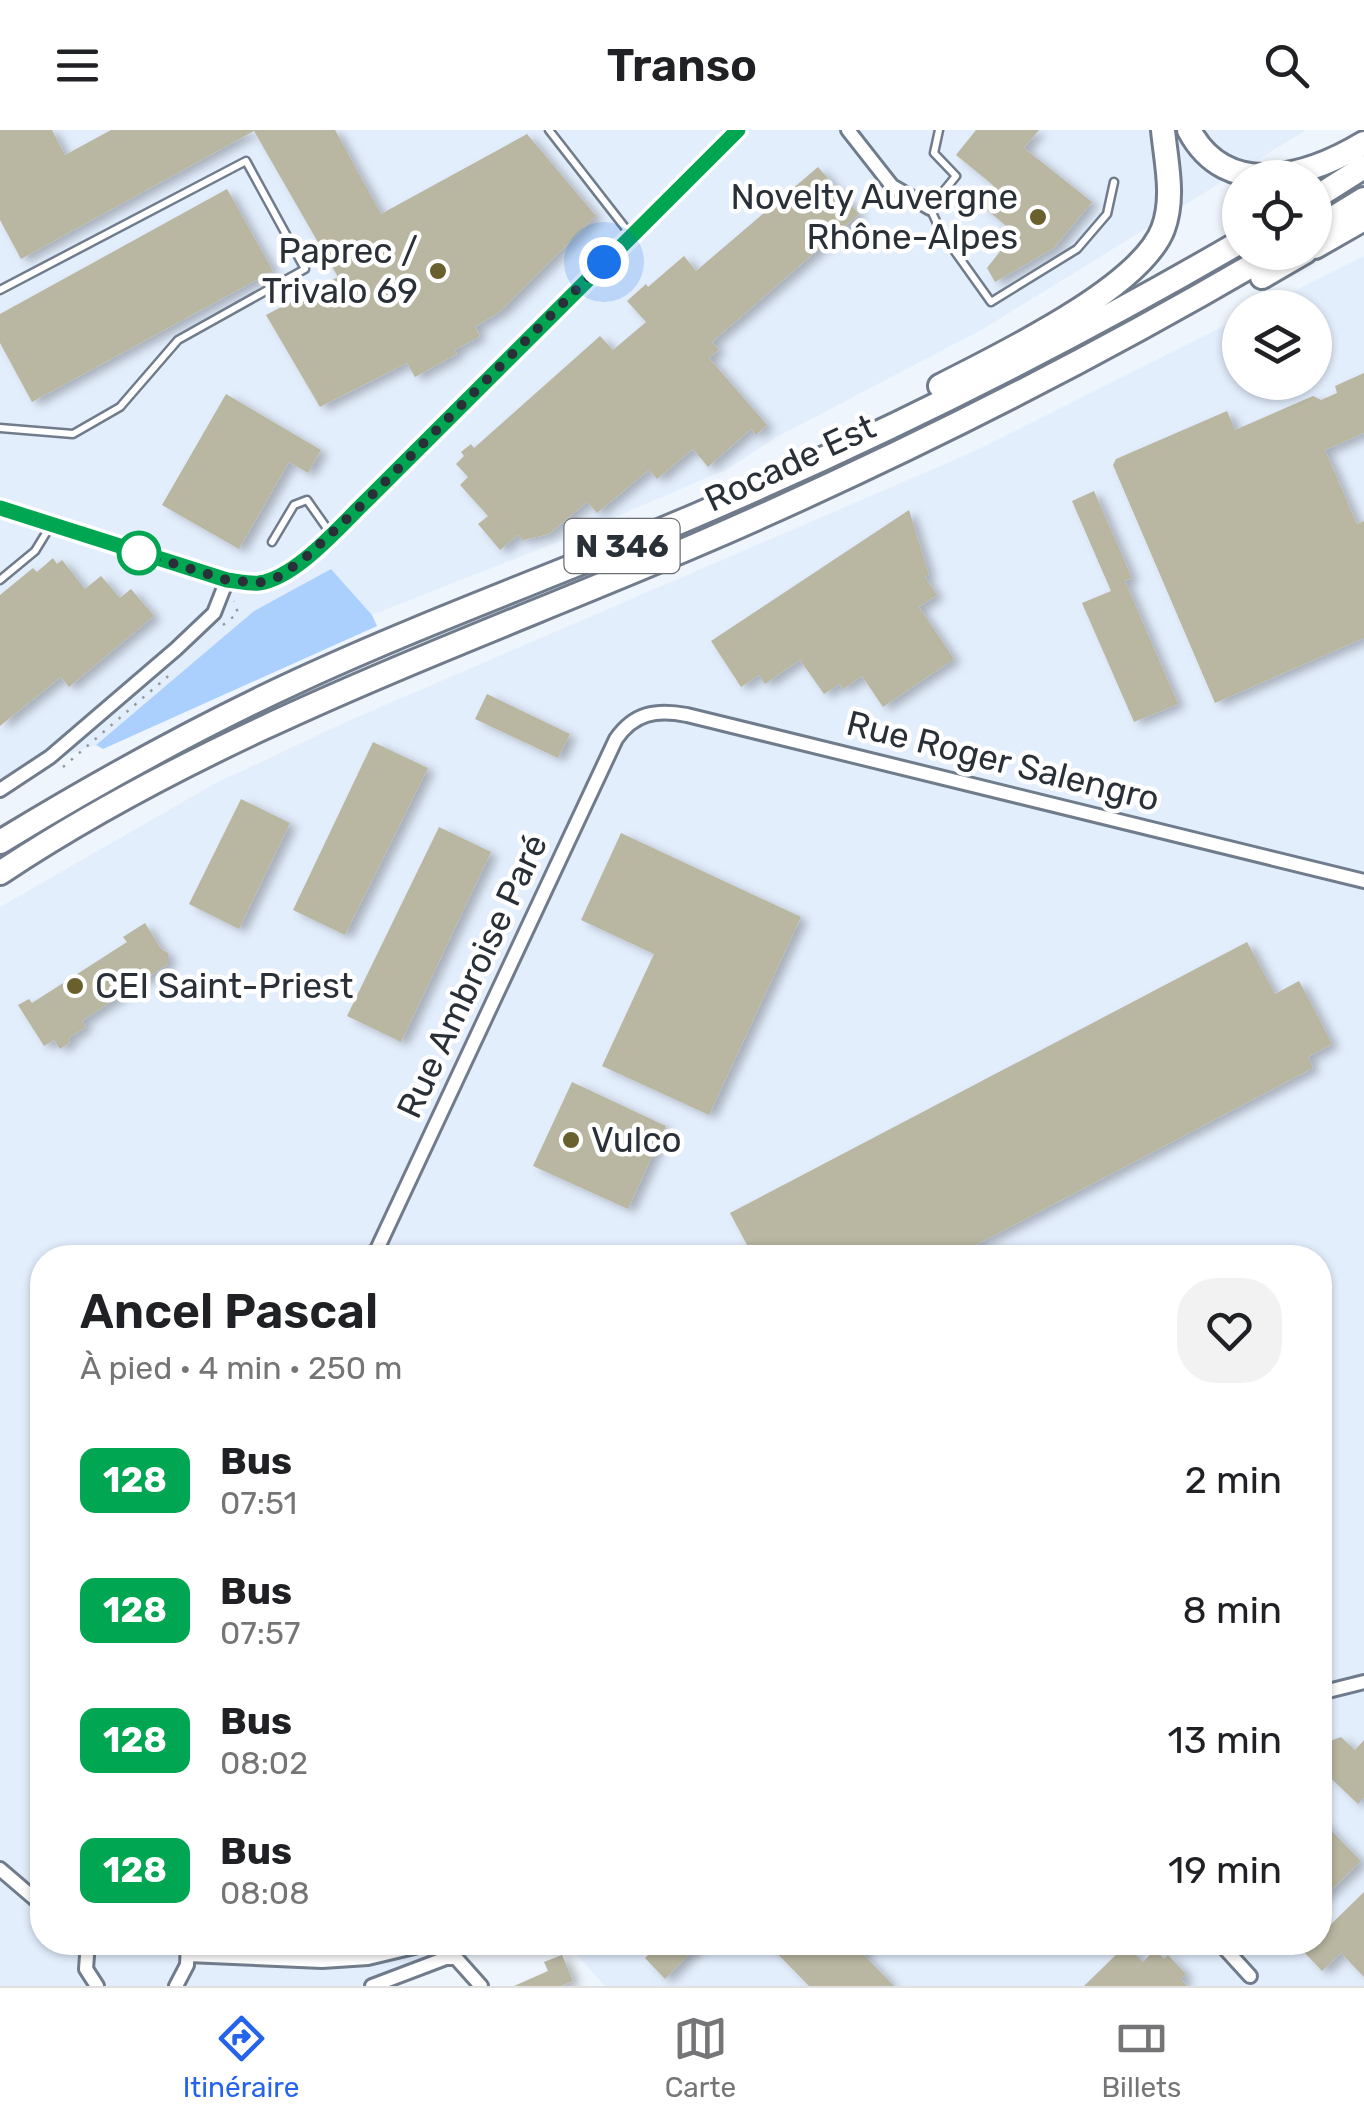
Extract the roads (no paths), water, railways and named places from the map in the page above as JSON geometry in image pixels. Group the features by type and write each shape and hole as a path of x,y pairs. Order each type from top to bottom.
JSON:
{"highway":[{"path":"840,451 855,429 1013,348 1130,272 1150,252 1163,228 1169,199 1163,130"},
{"path":"1189,130 1210,158 1255,176 1301,172 1337,159 1364,142"},
{"path":"1332,187 1364,167"},
{"path":"1332,219 1364,199"},
{"path":"1332,238 1364,220"},
{"name":"Rocade Est","path":"0,842 192,732 302,679 697,515 840,451 1015,366 1222,252"},
{"name":"Rocade Est","path":"0,873 162,778 289,714 681,551 914,445 1090,357 1245,270"},
{"path":"1196,299 1217,302 1273,270"}],"street":[{"path":"0,508 227,580 258,583 278,577 331,534 738,130"},
{"path":"854,132 892,186 930,208"},
{"path":"0,790 50,757 214,613 227,580"},
{"name":"Rue Roger Salengro","path":"628,722 666,711 686,714 1364,881"},
{"name":"Rue Ambroise Paré","path":"379,1245 616,739 628,722"},
{"path":"1332,1690 1364,1682"},
{"path":"0,1869 30,1895"},
{"path":"87,1955 86,1969 97,1986"},
{"path":"176,1986 182,1979 187,1955"},
{"path":"255,1955 322,1961 381,1955"},
{"path":"1231,1955 1250,1976"},
{"path":"372,1986 446,1958 456,1958 481,1986"}],"lane":[{"path":"549,130 631,236"},
{"path":"940,130 934,152 956,176 930,208 940,232 991,302 1077,250 1107,214 1114,182"},
{"path":"0,290 246,162 305,268 178,340 120,407 73,434 0,428"},
{"path":"272,542 294,505 307,500 331,534"},
{"path":"0,580 35,551 51,525"}],"place":[{"name":"Novelty Auvergne Rhône-Alpes","path":"1038,217"},
{"name":"Paprec / Trivalo 69","path":"438,271"},
{"name":"CEI Saint-Priest","path":"75,986"},
{"name":"Vulco","path":"571,1140"}]}
